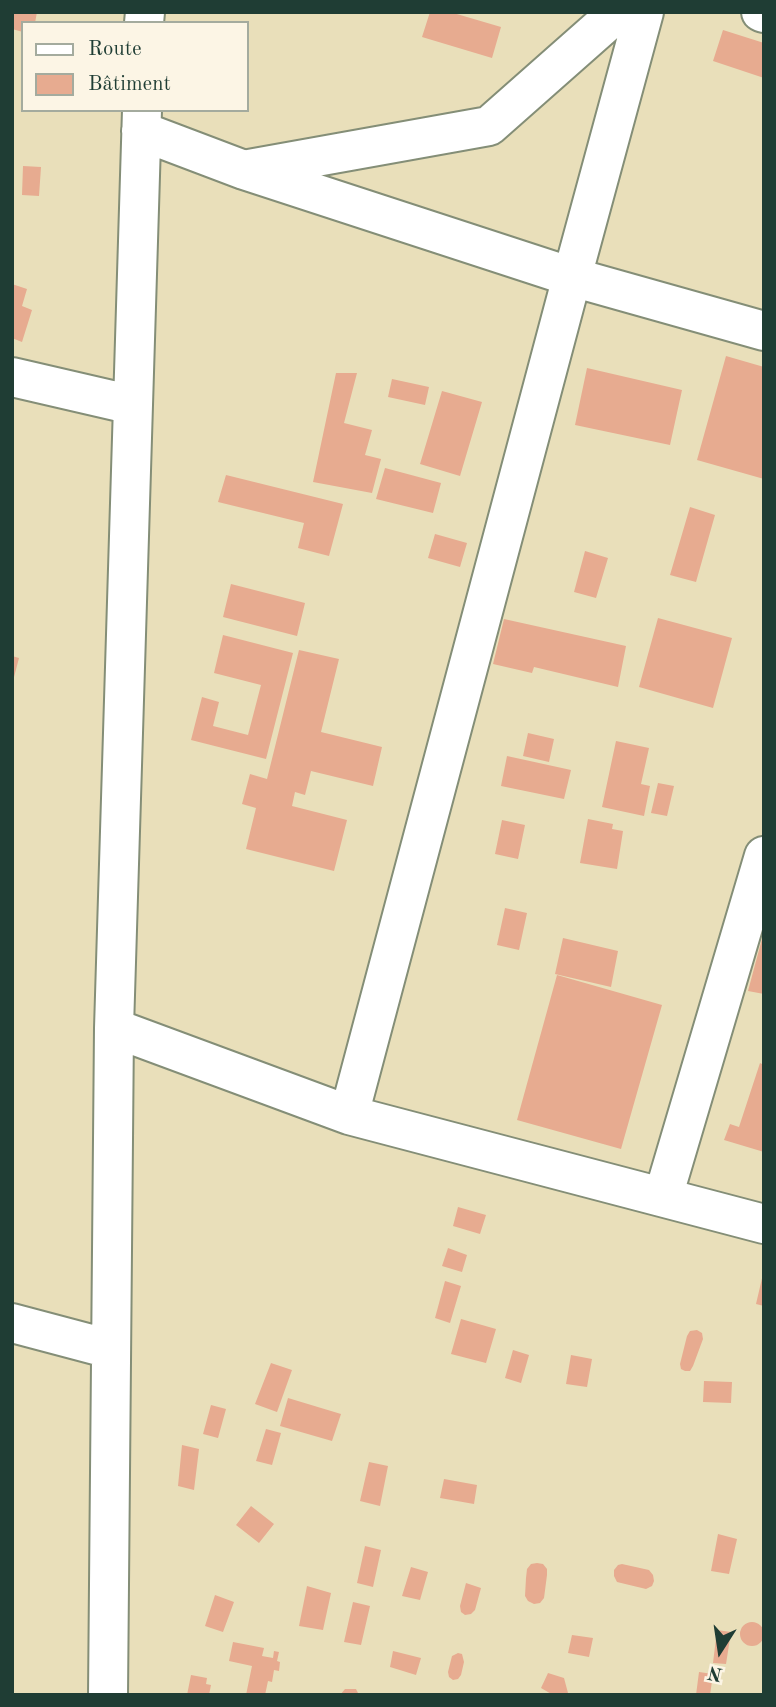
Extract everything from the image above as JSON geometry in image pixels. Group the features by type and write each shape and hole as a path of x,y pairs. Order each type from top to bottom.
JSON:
{"street":[{"path":"244,170 489,126 618,12"},
{"path":"349,1115 644,12"},
{"path":"108,1695 114,1028 141,120 244,170 572,277 764,331"},
{"path":"12,377 133,405"},
{"path":"663,1198 764,856"},
{"path":"114,1028 349,1115 764,1224"},
{"path":"12,1323 110,1349"}],"building":[{"path":"12,12 37,12 35,21 21,21 21,31 12,29"},
{"path":"430,12 450,12 501,27 492,58 422,37"},
{"path":"723,30 764,43 764,78 713,61"},
{"path":"23,166 41,167 39,196 22,195"},
{"path":"12,284 27,289 22,306 32,310 22,342 12,338"},
{"path":"726,356 764,367 764,479 697,460"},
{"path":"587,368 682,390 670,445 575,425"},
{"path":"336,373 357,373 344,423 372,430 365,455 381,459 372,493 313,482"},
{"path":"392,379 429,387 425,405 388,397"},
{"path":"442,391 482,402 460,476 420,464"},
{"path":"385,468 441,483 433,513 376,499"},
{"path":"226,475 343,504 329,556 298,548 304,523 218,502"},
{"path":"690,507 715,515 696,582 670,575"},
{"path":"435,534 467,543 460,567 428,558"},
{"path":"585,551 608,558 596,598 574,592"},
{"path":"231,584 305,603 297,636 223,617"},
{"path":"658,618 732,638 713,708 639,687"},
{"path":"504,619 626,646 618,687 534,667 532,673 493,664"},
{"path":"223,635 293,653 266,759 191,740 202,697 219,702 213,726 248,735 261,685 214,673"},
{"path":"299,650 339,659 321,732 382,747 373,786 311,771 305,795 295,792 292,806 347,820 334,871 246,849 256,808 242,804 250,774 267,779"},
{"path":"12,656 19,658 13,681 12,681"},
{"path":"528,733 554,739 549,762 523,756"},
{"path":"616,741 649,748 641,784 650,786 644,816 602,807"},
{"path":"507,756 571,770 564,799 501,786"},
{"path":"658,783 674,786 667,816 651,813"},
{"path":"588,819 613,824 612,829 623,831 617,869 580,863"},
{"path":"502,820 525,825 518,859 495,854"},
{"path":"505,908 527,913 519,950 497,945"},
{"path":"764,935 764,994 748,991"},
{"path":"563,938 618,951 611,987 555,974"},
{"path":"557,975 662,1005 621,1149 517,1120"},
{"path":"760,1063 764,1065 764,1152 724,1140 730,1124 739,1127"},
{"path":"458,1207 486,1215 480,1234 453,1226"},
{"path":"448,1248 467,1255 462,1272 442,1266"},
{"path":"764,1274 764,1306 756,1304"},
{"path":"445,1281 461,1286 450,1323 435,1318"},
{"path":"461,1319 496,1329 486,1363 451,1354"},
{"path":"697,1330 702,1333 703,1339 693,1366 690,1371 685,1371 680,1364 687,1336 690,1331"},
{"path":"513,1350 529,1355 521,1383 505,1378"},
{"path":"571,1355 592,1359 587,1387 566,1384"},
{"path":"271,1363 292,1370 277,1412 255,1404"},
{"path":"704,1381 732,1382 731,1403 703,1402"},
{"path":"288,1398 341,1414 332,1441 280,1426"},
{"path":"211,1405 226,1409 218,1438 203,1434"},
{"path":"266,1429 281,1433 272,1465 256,1461"},
{"path":"182,1445 199,1449 194,1490 178,1486"},
{"path":"369,1462 388,1466 380,1506 360,1501"},
{"path":"444,1479 477,1485 474,1504 440,1498"},
{"path":"251,1506 274,1524 259,1543 236,1525"},
{"path":"718,1534 737,1539 729,1574 711,1571"},
{"path":"365,1546 381,1550 373,1587 357,1583"},
{"path":"531,1564 543,1564 547,1575 544,1598 540,1603 534,1604 525,1596 526,1578 527,1569"},
{"path":"622,1564 649,1570 653,1575 652,1586 646,1589 617,1582 614,1570"},
{"path":"411,1567 428,1572 420,1600 402,1596"},
{"path":"466,1583 481,1588 475,1610 465,1615 460,1606"},
{"path":"307,1586 331,1593 323,1630 299,1626"},
{"path":"215,1595 234,1602 223,1632 205,1626"},
{"path":"353,1602 370,1606 361,1645 344,1642"},
{"path":"752,1622 761,1625 764,1634 761,1643 752,1646 743,1643 740,1634 743,1625"},
{"path":"717,1630 731,1632 726,1664 713,1663"},
{"path":"572,1635 593,1638 589,1657 568,1653"},
{"path":"233,1642 264,1648 262,1656 273,1658 274,1651 279,1652 279,1671 274,1670 272,1682 268,1681 265,1695 246,1695 252,1666 229,1661"},
{"path":"393,1651 421,1658 416,1675 390,1667"},
{"path":"462,1654 464,1662 461,1675 453,1680 448,1672 452,1656"},
{"path":"699,1672 713,1674 710,1695 696,1695"},
{"path":"548,1673 564,1678 568,1693 553,1695 541,1688"},
{"path":"191,1675 207,1678 206,1684 211,1685 209,1695 187,1695"},
{"path":"345,1689 356,1689 359,1695 340,1695"}]}
